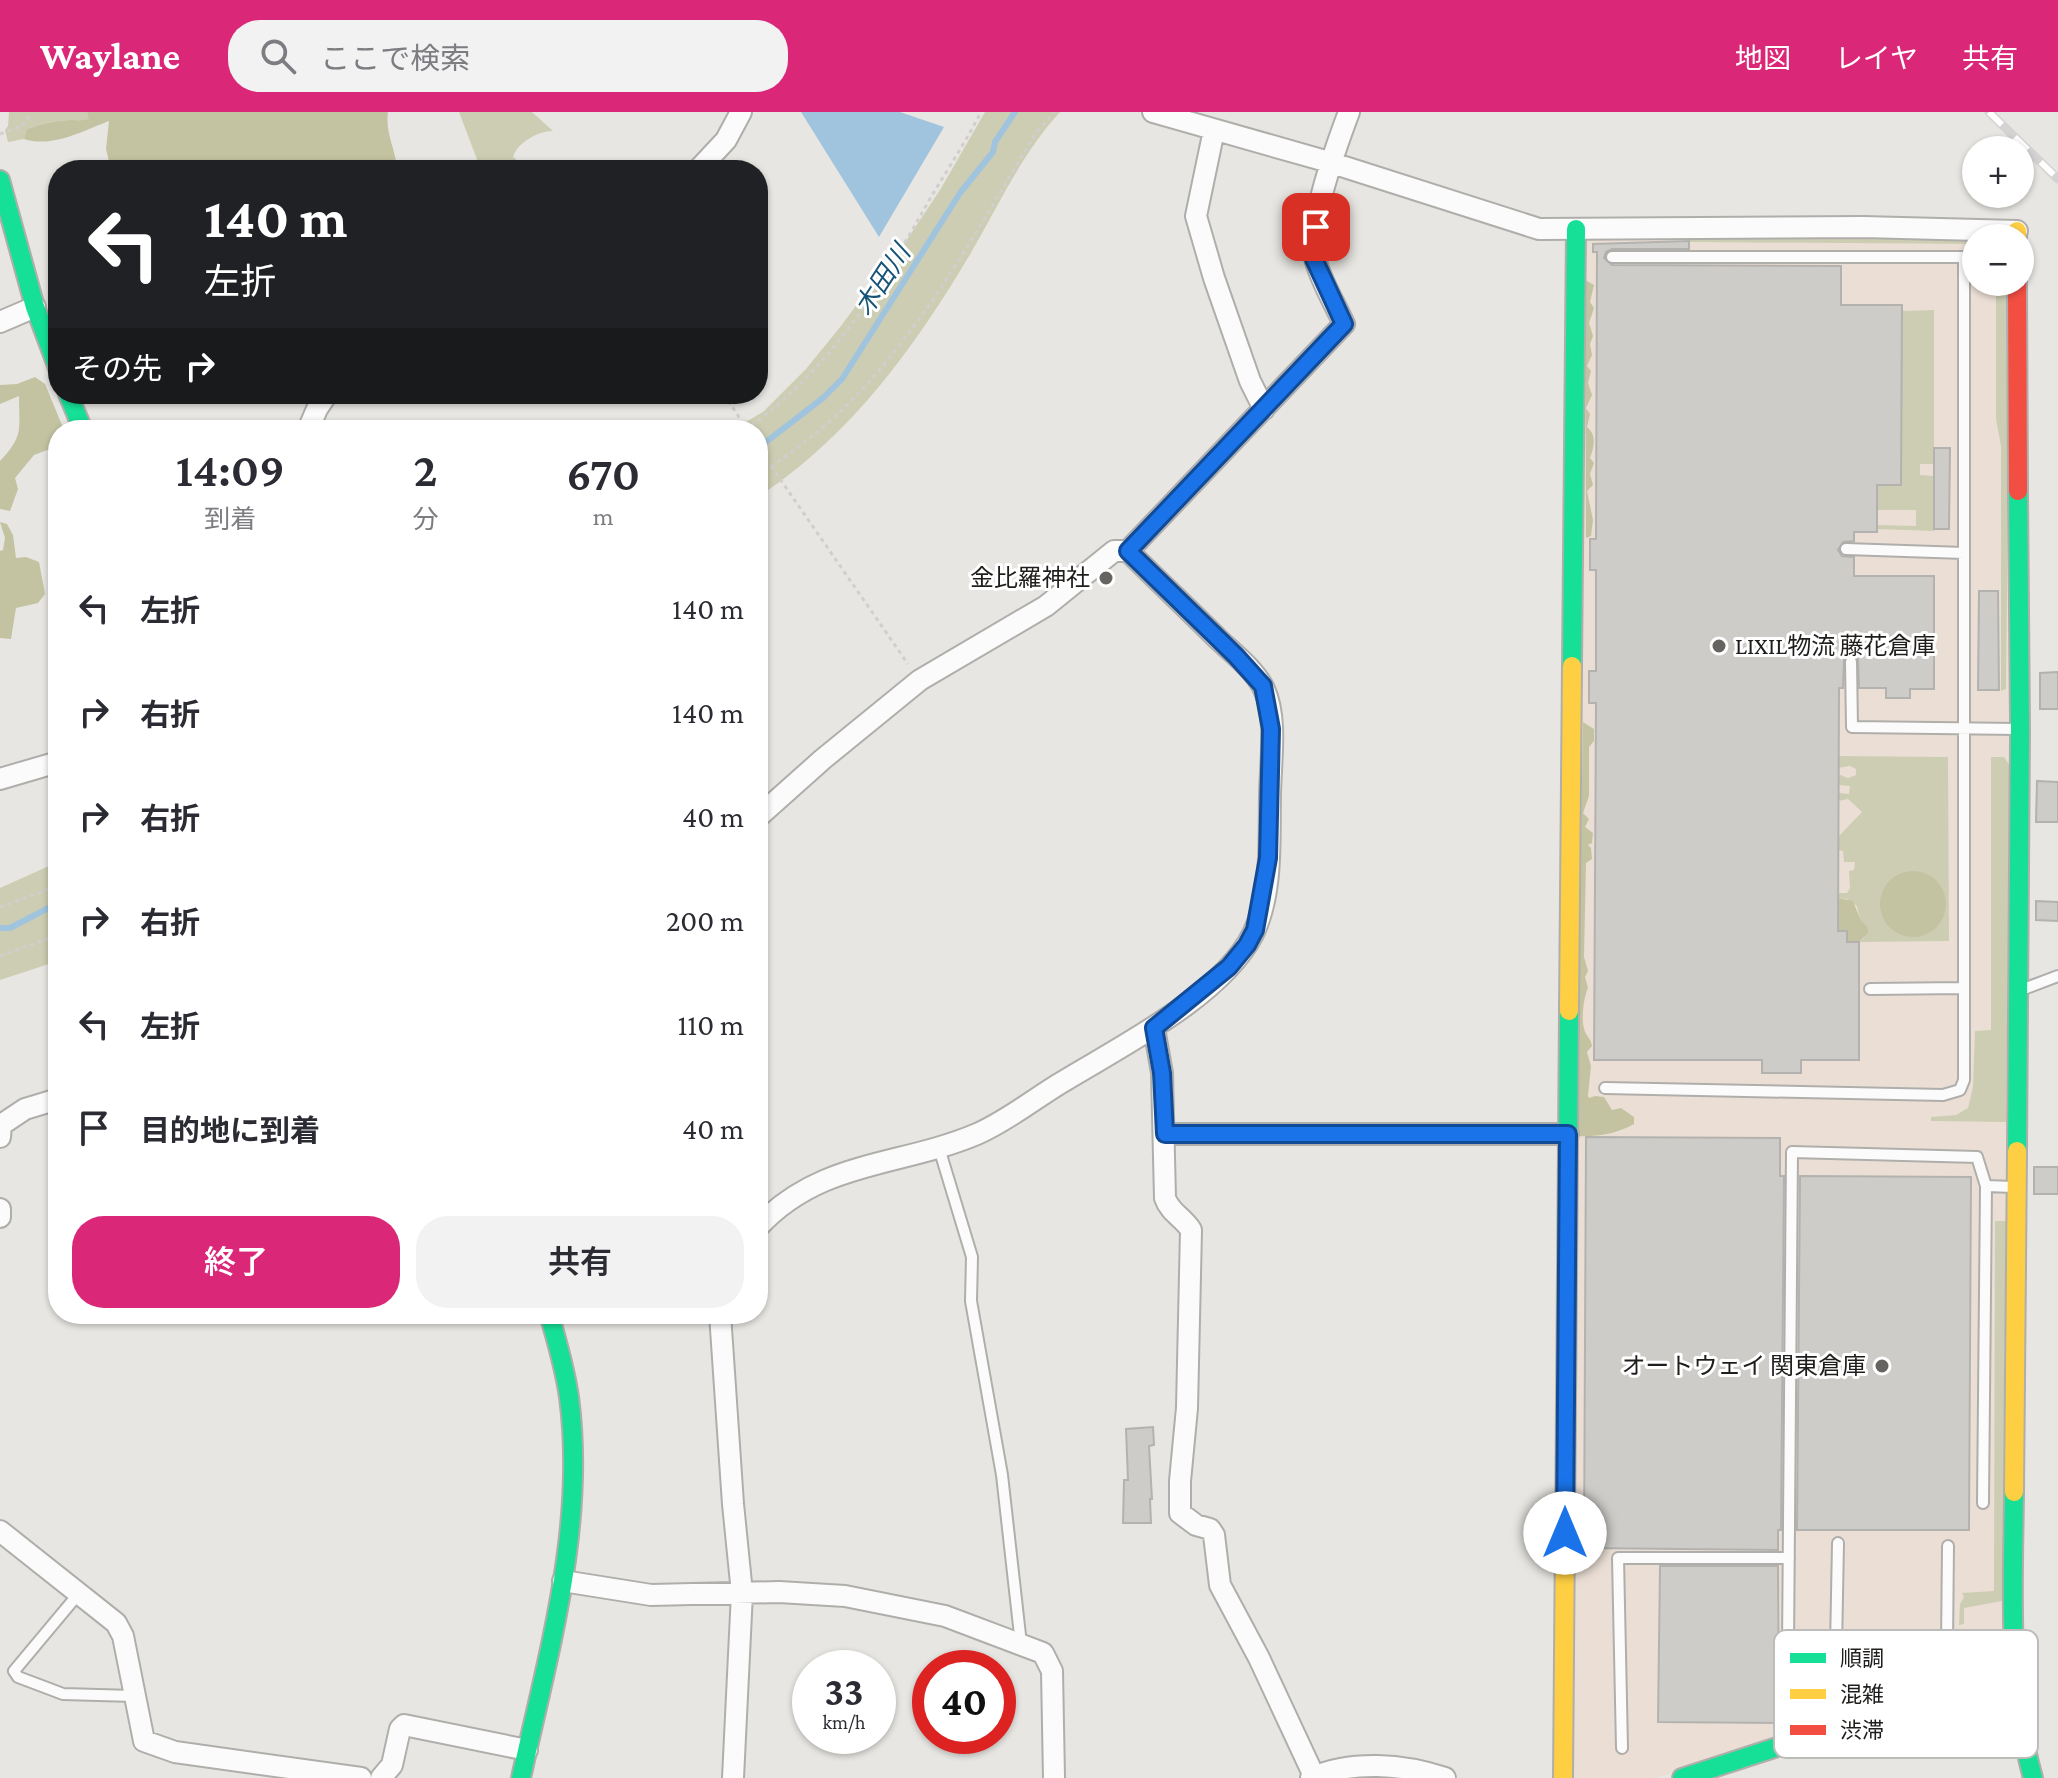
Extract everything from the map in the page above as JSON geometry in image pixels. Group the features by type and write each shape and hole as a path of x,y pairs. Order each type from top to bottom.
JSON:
{"street":[{"path":"707,160 726,140 741,112"},
{"path":"1153,112 1329,162 1539,229 1863,227 1962,232"},
{"path":"1128,551 1344,324 1314,259 1316,227 1329,162 1349,112"},
{"path":"1214,130 1196,216 1250,381 1264,409"},
{"path":"0,180 35,307 48,341"},
{"path":"1563,1778 1576,229"},
{"path":"2013,1630 2020,729 2017,296"},
{"path":"0,322 35,307"},
{"path":"768,808 920,680 1046,606 1114,551 1128,551 1263,686 1271,729 1268,858 1255,930 1229,967 1154,1028 980,1133 939,1148 842,1172 806,1188 768,1219"},
{"path":"0,779 48,765"},
{"path":"1154,1028 1162,1073 1165,1198 1169,1209 1186,1221 1191,1230 1187,1408 1180,1513 1196,1525 1210,1529 1214,1535 1220,1585 1259,1658 1313,1777 1348,1767 1371,1765 1445,1778"},
{"path":"0,1137 1,1125 25,1109 48,1102"},
{"path":"1165,1134 1568,1134"},
{"path":"0,1209 0,1217"},
{"path":"521,1778 563,1581 573,1498 570,1409 551,1324"},
{"path":"721,1324 742,1593 733,1778"},
{"path":"0,1531 116,1623 123,1636 144,1741 175,1752 361,1778"},
{"path":"563,1581 651,1595 742,1593 845,1596 945,1616 1021,1644 1043,1653 1052,1671 1054,1778"},
{"path":"381,1778 392,1765 400,1729 404,1725 527,1750"},
{"path":"1682,1778 1774,1748"},
{"path":"2027,1758 2033,1778"}],"lane":[{"path":"1605,1088 1943,1095 1960,1090 1964,1080 1964,257 1612,257"},
{"path":"1846,549 1964,553"},
{"path":"1851,662 1852,727 2020,729"},
{"path":"2019,991 2058,976"},
{"path":"1870,989 1963,988"},
{"path":"939,1148 972,1257 971,1301 1002,1475 1021,1644"},
{"path":"1788,1630 1792,1152 1977,1157 1986,1186 1983,1503"},
{"path":"1986,1186 2016,1187"},
{"path":"1836,1630 1838,1543"},
{"path":"1947,1630 1948,1546"},
{"path":"1622,1748 1618,1558 1789,1558"},
{"path":"80,1592 14,1671 18,1677 63,1694 134,1696"}],"path":[{"path":"0,134 22,126 32,112"},
{"path":"757,420 789,395 830,354 855,321 894,263 981,112"},
{"path":"768,468 841,411 902,343 1036,133 1054,112"},
{"path":"771,466 920,680"},
{"path":"0,907 48,890"},
{"path":"0,956 48,939"}],"shaded area":[{"path":"1583,234 1962,238 1962,296 2010,296 2004,1630 1774,1630 1774,1744 1655,1778 1571,1778"}],"green space":[{"path":"9,112 87,112 90,120 43,124 27,129 24,139 8,142 5,130"},
{"path":"87,112 388,112 395,160 109,160 106,149 109,121 56,140 24,139 27,129 65,120 89,119"},
{"path":"459,112 532,112 553,131 529,138 513,157 517,160 477,160"},
{"path":"985,112 1060,112 1023,161 928,321 879,387 823,446 768,490 768,420 749,420 763,412 806,369 898,253 940,190"},
{"path":"1689,234 1962,238 1962,244 1689,242"},
{"path":"1585,280 1594,285 1590,302 1594,308 1589,323 1593,336 1590,344 1592,355 1587,366 1591,371 1588,383 1592,395 1586,408 1590,414 1587,427 1594,441 1590,458 1594,463 1590,474 1593,485 1587,491 1593,520 1591,536 1586,538"},
{"path":"1996,296 2010,296 2006,689 2001,691 2001,446 1996,419"},
{"path":"1934,310 1934,464 1920,464 1920,475 1933,476 1934,531 1877,529 1877,525 1916,526 1916,510 1877,510 1841,485 1901,485 1902,311"},
{"path":"35,377 45,384 48,404 53,404 60,420 48,420 48,450 34,455 15,478 18,489 10,511 0,509 0,461 17,438 19,396 0,404 0,385 17,384"},
{"path":"0,522 7,524 13,535 16,558 26,557 39,562 45,594 38,603 16,608 11,639 0,638 0,551 3,550 5,538"},
{"path":"1583,722 1594,729 1594,741 1589,747 1589,796 1583,813 1589,819 1585,827 1593,833 1592,843 1588,845 1592,859 1586,863 1584,957 1588,988 1583,1024 1592,1046 1587,1052 1591,1066 1588,1096 1604,1097 1612,1110 1621,1108 1634,1117 1634,1124 1606,1134 1576,1136"},
{"path":"1839,756 1948,757 1949,941 1859,942 1864,938 1857,906 1847,899 1838,898 1838,893 1847,893 1850,888 1849,871 1854,870 1855,862 1844,862 1843,851 1838,850 1838,837 1862,812 1848,799 1838,801 1839,793 1849,794 1850,786 1839,785 1838,774 1848,778 1856,775 1856,769 1850,766 1838,768"},
{"path":"1991,757 2004,757 2010,766 2006,1122 1931,1121 1931,1117 1956,1115 1968,1108 1973,1087 1975,1031 1991,1030"},
{"path":"48,866 48,964 0,980 0,888"},
{"path":"1913,871 1936,881 1946,904 1936,927 1913,937 1890,927 1880,904 1890,881"},
{"path":"1838,898 1853,901 1861,921 1867,926 1868,933 1859,942 1847,942 1847,931 1838,931"},
{"path":"1995,1221 2006,1221 2002,1601 1964,1608 1964,1624 1959,1625 1962,1593 1994,1591"}],"water":[{"path":"801,112 900,112 944,127 879,237"}],"building":[{"path":"1689,241 1689,249 1612,249 1606,252 1604,258 1612,265 1841,266 1841,305 1902,305 1901,485 1877,485 1877,532 1854,532 1854,541 1843,542 1838,550 1842,556 1854,557 1854,576 1934,576 1934,689 1910,689 1910,698 1886,698 1886,688 1859,688 1858,659 1850,654 1844,659 1843,688 1839,688 1838,931 1847,931 1847,942 1859,942 1859,1060 1801,1060 1801,1073 1762,1073 1762,1060 1594,1060 1596,703 1589,703 1589,671 1596,671 1596,570 1590,570 1590,539 1596,539 1597,252 1593,252 1593,244"},
{"path":"1934,448 1950,448 1949,529 1934,529"},
{"path":"1979,591 1998,591 1999,690 1978,690"},
{"path":"2058,672 2058,709 2040,709 2040,673"},
{"path":"2037,781 2058,782 2058,822 2036,822"},
{"path":"2036,901 2058,902 2058,921 2036,920"},
{"path":"1586,1137 1780,1138 1780,1176 1784,1176 1781,1530 1778,1530 1778,1550 1584,1548"},
{"path":"2034,1167 2058,1167 2058,1194 2034,1194"},
{"path":"1800,1176 1971,1177 1969,1530 1797,1530"},
{"path":"1153,1427 1154,1445 1149,1446 1151,1523 1123,1523 1124,1480 1128,1480 1126,1429"},
{"path":"1660,1566 1778,1566 1774,1723 1658,1722"}],"waterway":[{"name":"木田川","path":"768,440 823,398 842,379 960,193 993,152 995,142 1015,112"},
{"name":"木田川","path":"0,928 10,928 48,908"}],"railway":[{"path":"1989,112 2058,179"}],"traffic: fast":[{"path":"0,180 35,307 48,341"},
{"path":"1572,666 1576,229"},
{"path":"72,404 79,420"},
{"path":"2017,1151 2018,491"},
{"path":"1565,1532 1569,1011"},
{"path":"521,1778 562,1589 572,1494 573,1445 569,1397 552,1324"},
{"path":"2013,1630 2014,1492"},
{"path":"1682,1778 1774,1748"},
{"path":"2028,1758 2033,1778"}],"traffic: slow":[{"path":"1569,1011 1572,666"},
{"path":"2014,1492 2017,1151"},
{"path":"1563,1778 1565,1532"}],"traffic: jam":[{"path":"2017,296 2018,491"}],"place":[{"name":"金比羅神社","path":"1106,578"},
{"name":"LIXIL物流 藤花倉庫","path":"1719,646"},
{"name":"オートウェイ 関東倉庫","path":"1882,1366"}],"route":[{"path":"1316,227 1314,259 1344,324 1128,551 1263,686 1271,729 1268,858 1266,883 1255,930 1229,967 1154,1028 1162,1073 1165,1134 1568,1134 1565,1533"}]}
